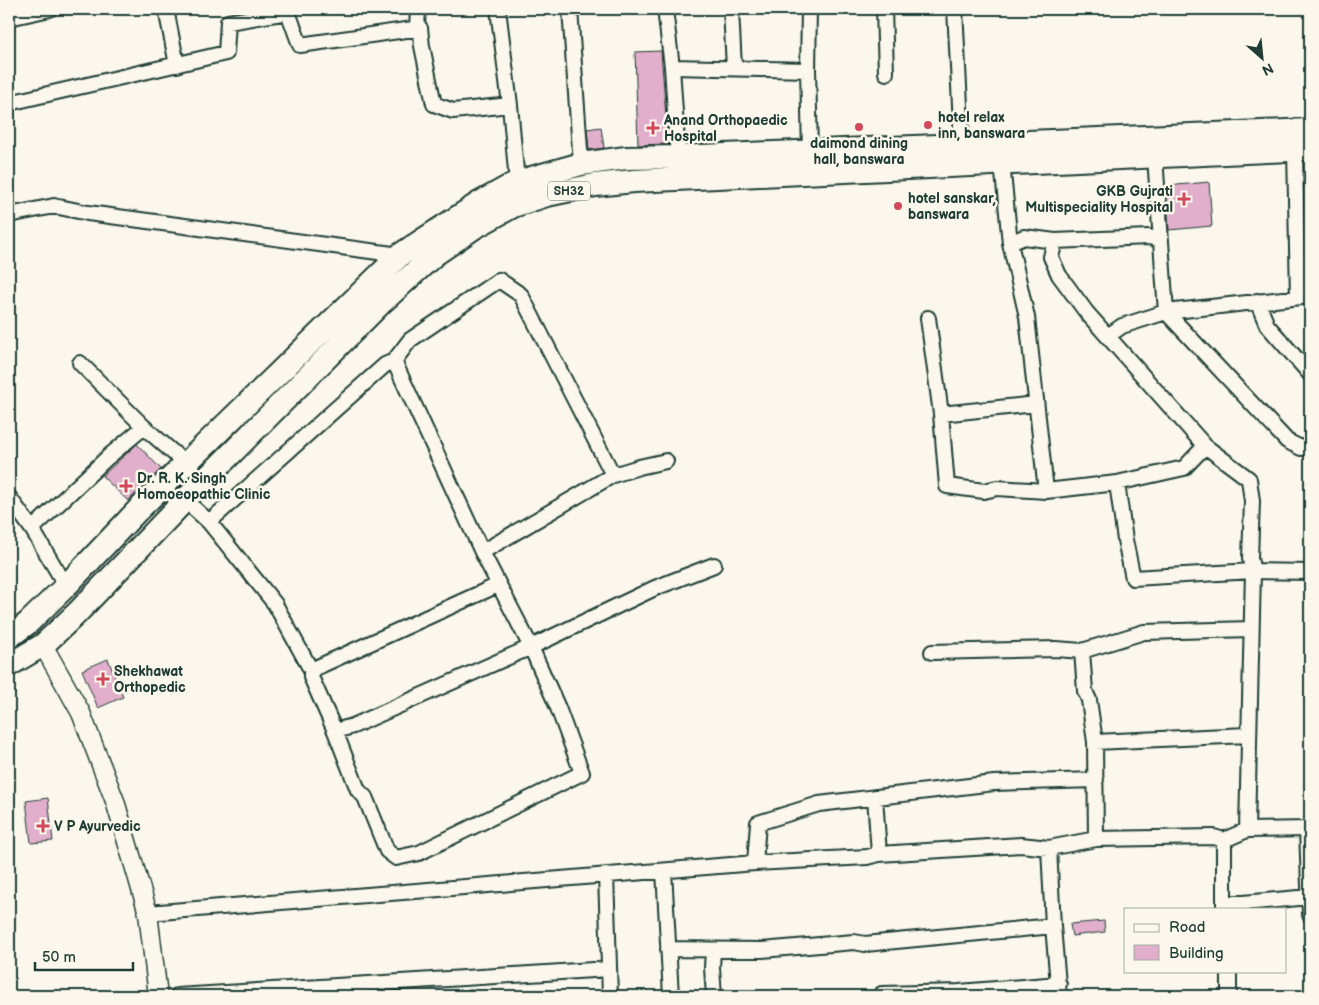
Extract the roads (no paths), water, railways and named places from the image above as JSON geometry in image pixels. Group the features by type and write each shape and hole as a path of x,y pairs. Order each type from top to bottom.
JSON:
{"main road":[{"name":"SH32","path":"9,637 28,623 66,586 185,463 400,255 481,202 517,182 581,164 626,158 1310,130"},
{"name":"SH32","path":"9,665 43,645 382,302 434,256 475,227 514,206 547,195 595,185 634,182 1303,150"}],"street":[{"path":"9,18 50,9"},
{"path":"166,9 177,64"},
{"path":"418,9 418,28 420,28 434,104 454,111 510,105"},
{"path":"498,9 517,182"},
{"path":"570,9 581,164"},
{"path":"665,9 672,67 678,157"},
{"path":"731,9 734,68"},
{"path":"809,9 810,151"},
{"path":"885,9 886,73"},
{"path":"955,9 962,144"},
{"path":"9,103 226,53 228,22 288,12 300,46 418,28"},
{"path":"672,67 808,70"},
{"path":"1108,336 1122,326 1166,312 1304,296 1303,150"},
{"path":"1155,157 1166,312 1287,441 1301,448 1310,446"},
{"path":"1002,163 1010,242 1027,317 1046,492"},
{"path":"9,215 54,206 88,213 400,255"},
{"path":"1010,242 1024,237 1055,241 1149,238 1161,240"},
{"path":"1055,241 1051,257 1059,275 1087,313 1205,446 1249,479 1252,501 1250,559 1253,571 1247,830"},
{"path":"209,522 385,365 394,361 410,340 499,280 521,295 614,475"},
{"path":"1257,301 1267,326 1310,374"},
{"path":"928,318 941,414 947,486 984,491 997,488 1046,492 1117,483 1184,468 1205,446"},
{"path":"185,500 209,522 275,604 311,670 311,677 358,790 365,797 387,851 396,858 418,853 582,773 558,708 531,647 498,586 394,361"},
{"path":"80,363 144,427 185,463"},
{"path":"941,414 1036,404"},
{"path":"32,529 108,457 144,427"},
{"path":"482,552 614,475 666,460"},
{"path":"1117,483 1124,540 1133,578 1253,571 1310,572"},
{"path":"9,497 32,529 66,586"},
{"path":"335,731 353,726 531,647 655,588 714,565"},
{"path":"311,670 498,586"},
{"path":"932,652 1056,649 1082,651 1144,632 1252,629"},
{"path":"43,645 81,713 115,801 148,912 158,996"},
{"path":"1082,651 1085,692 1089,700 1095,742 1096,839"},
{"path":"1095,742 1248,735"},
{"path":"755,863 758,823 819,804 994,783 1096,780"},
{"path":"875,797 879,854"},
{"path":"148,912 755,863 867,857 879,854 1021,845 1049,848 1096,839 1214,837 1224,840 1247,830 1309,829 1310,915"},
{"path":"1224,840 1224,906 1310,897"},
{"path":"881,996 882,994 959,994 1059,990 1049,848"},
{"path":"664,871 670,996"},
{"path":"606,875 610,996"},
{"path":"668,949 762,950 854,942 865,944 1053,926"},
{"path":"713,950 714,996"},
{"path":"178,996 609,969"},
{"path":"1229,972 1229,996"}],"place":[{"name":"hotel relax inn, banswara","path":"928,125"},
{"name":"daimond dining hall, banswara","path":"859,127"},
{"name":"Anand Orthopaedic Hospital","path":"653,128"},
{"name":"GKB Gujrati Multispeciality Hospital","path":"1184,199"},
{"name":"hotel sanskar, banswara","path":"898,206"},
{"name":"Dr. R. K. Singh Homoeopathic Clinic","path":"126,486"},
{"name":"Shekhawat Orthopedic","path":"103,679"},
{"name":"V P Ayurvedic","path":"43,826"}]}
